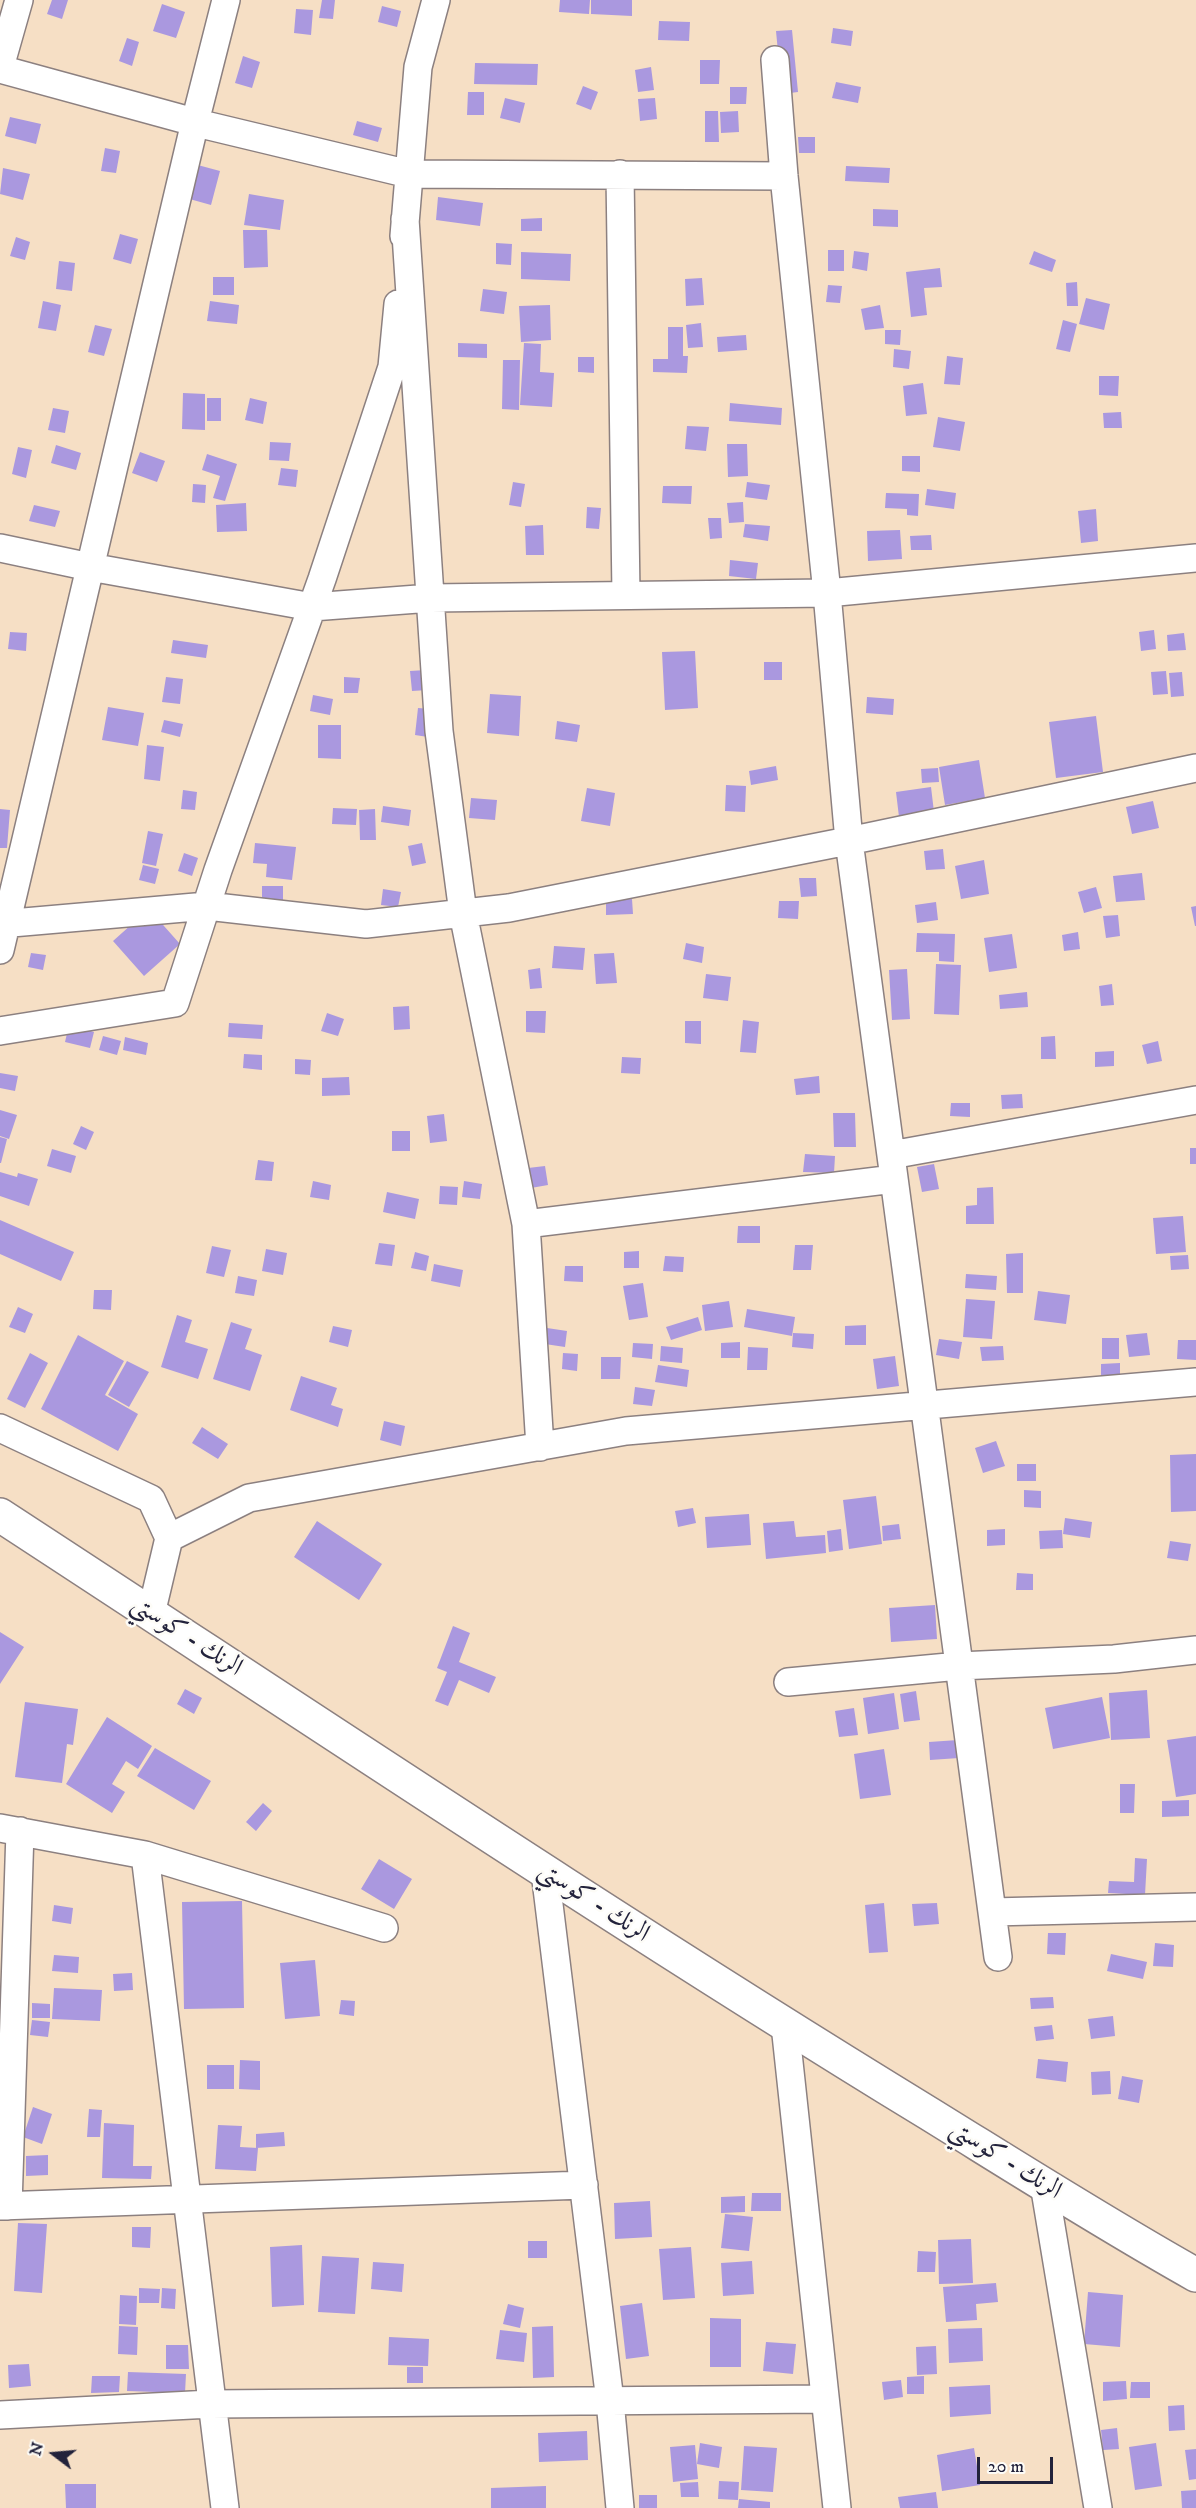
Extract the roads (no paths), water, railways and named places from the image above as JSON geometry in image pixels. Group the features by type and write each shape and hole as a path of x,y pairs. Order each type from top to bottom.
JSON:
{"main road":[{"name":"الرنك - كوستي","path":"0,1515 545,1872 784,2025 1128,2237 1196,2275"}],"street":[{"path":"19,0 0,68 195,122 409,174 784,176"},
{"path":"0,950 3,924 226,0"},
{"path":"0,1030 175,1004 392,367 418,67 436,0"},
{"path":"775,60 784,176 827,593 849,841 998,1957"},
{"path":"620,174 626,595"},
{"path":"405,219 439,731 463,914 526,1224 540,1447"},
{"path":"0,548 90,567 312,606 431,598 827,593 1196,558"},
{"path":"3,924 207,906 366,924 509,908 849,841 1196,768"},
{"path":"526,1224 892,1167 1196,1100"},
{"path":"170,1538 249,1498 626,1431 1196,1382"},
{"path":"0,1428 151,1499 170,1538 151,1614"},
{"path":"788,1682 959,1666 1114,1659 1196,1650"},
{"path":"384,1928 145,1855 10,1829 4,2206 584,2186"},
{"path":"145,1855 225,2508"},
{"path":"545,1872 610,2401 620,2508"},
{"path":"992,1912 1196,1907"},
{"path":"784,2025 837,2508"},
{"path":"1044,2184 1098,2508"},
{"path":"0,2415 211,2404 825,2398"}]}
